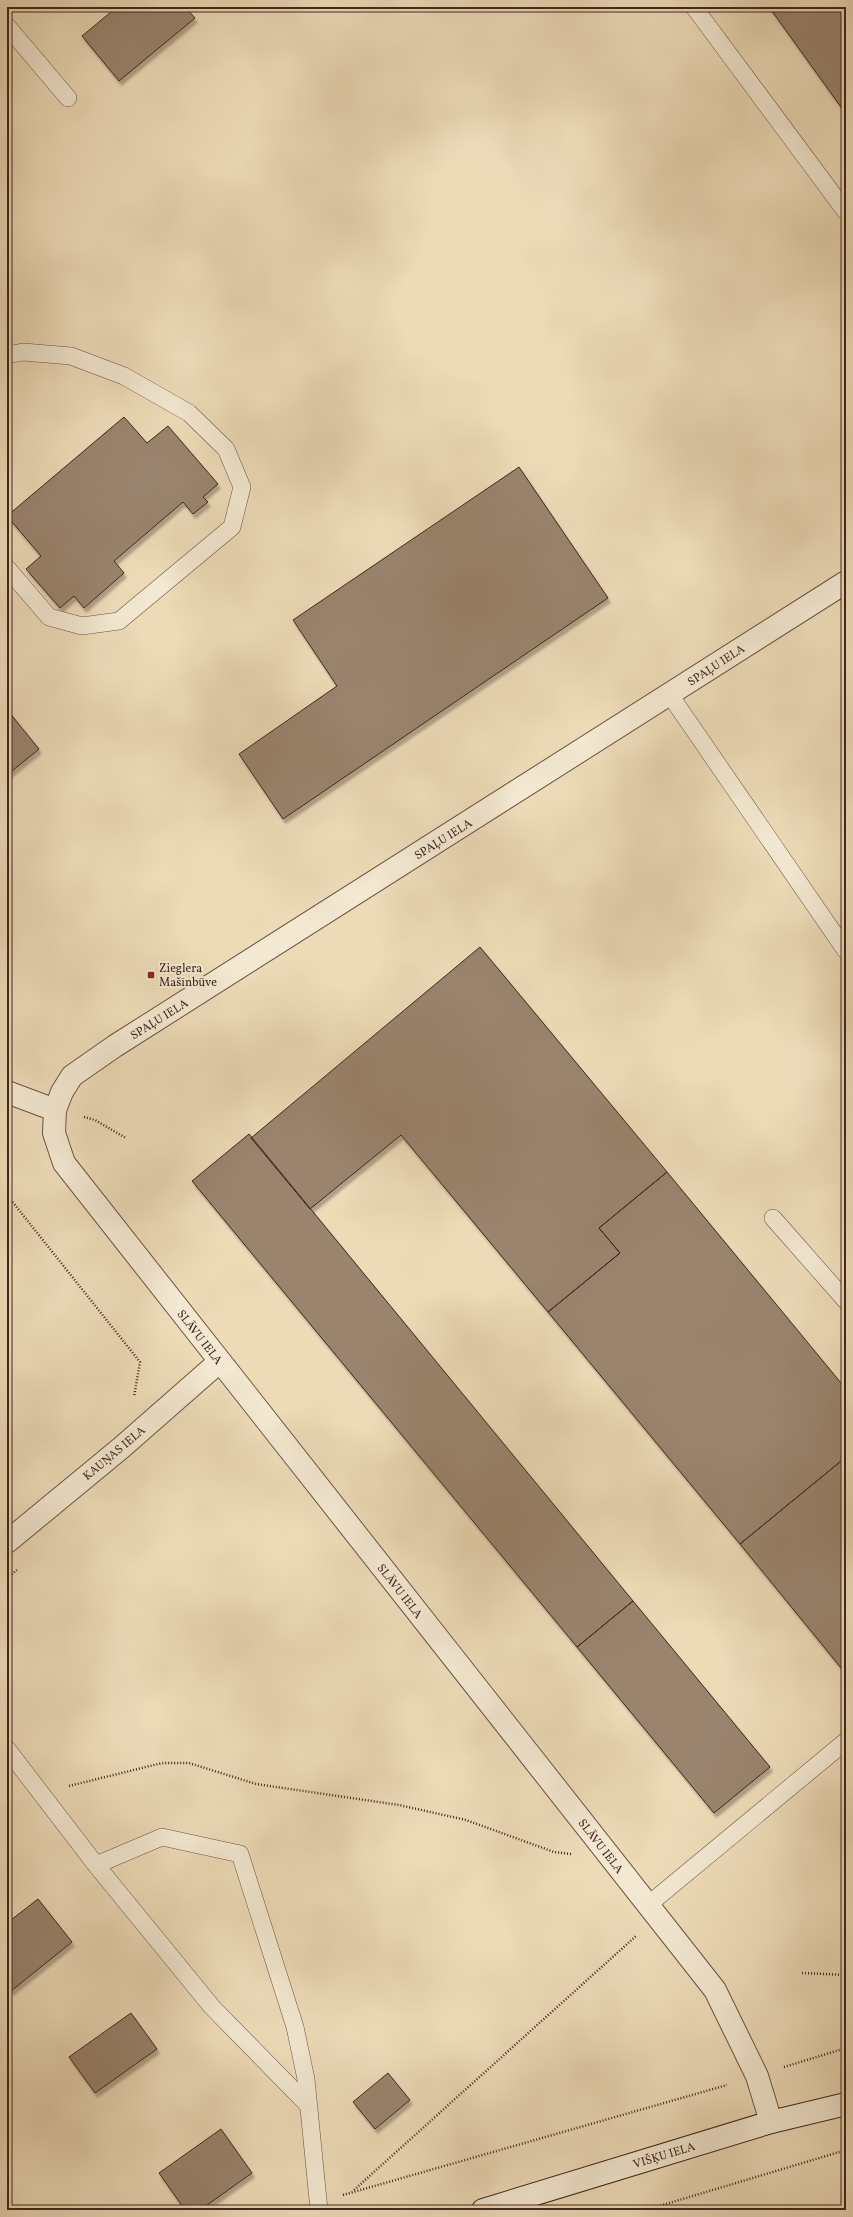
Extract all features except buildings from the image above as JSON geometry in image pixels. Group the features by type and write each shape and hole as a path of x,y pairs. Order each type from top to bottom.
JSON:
{"street":[{"name":"SPAĻU IELA","path":"55,1110 62,1092 72,1076 115,1046 846,582"},
{"path":"7,1092 55,1110"},
{"name":"SLĀVU IELA","path":"55,1110 54,1133 64,1163 219,1362 715,1990 757,2076 771,2122"},
{"name":"KAUŅAS IELA","path":"7,1542 120,1448 219,1362"},
{"name":"VIŠĶU IELA","path":"483,2210 771,2122 846,2104"}],"lane":[{"path":"694,7 846,212"},
{"path":"7,26 68,98"},
{"path":"7,355 23,352 71,356 130,379 189,413 226,449 242,487 232,527 119,622 82,626 49,617 7,568"},
{"path":"670,695 846,951"},
{"path":"773,1218 846,1301"},
{"path":"652,1911 846,1741"},
{"path":"7,1749 96,1865 212,2007 308,2105"},
{"path":"96,1865 162,1837 240,1854 295,2026 306,2079 318,2207"}],"path":[{"path":"55,1110 95,1120 126,1138"},
{"path":"7,1195 140,1362 135,1397 129,1402"},
{"path":"41,1793 162,1763 189,1763 256,1784 399,1805 466,1820 554,1852 613,1861"},
{"path":"353,2190 652,1911"},
{"path":"802,1973 846,1975"},
{"path":"784,2068 846,2048"},
{"path":"318,2207 353,2190 727,2084"},
{"path":"646,2210 846,2150"}],"place":[{"name":"Zieglera Mašīnbūve","path":"151,975"}]}
